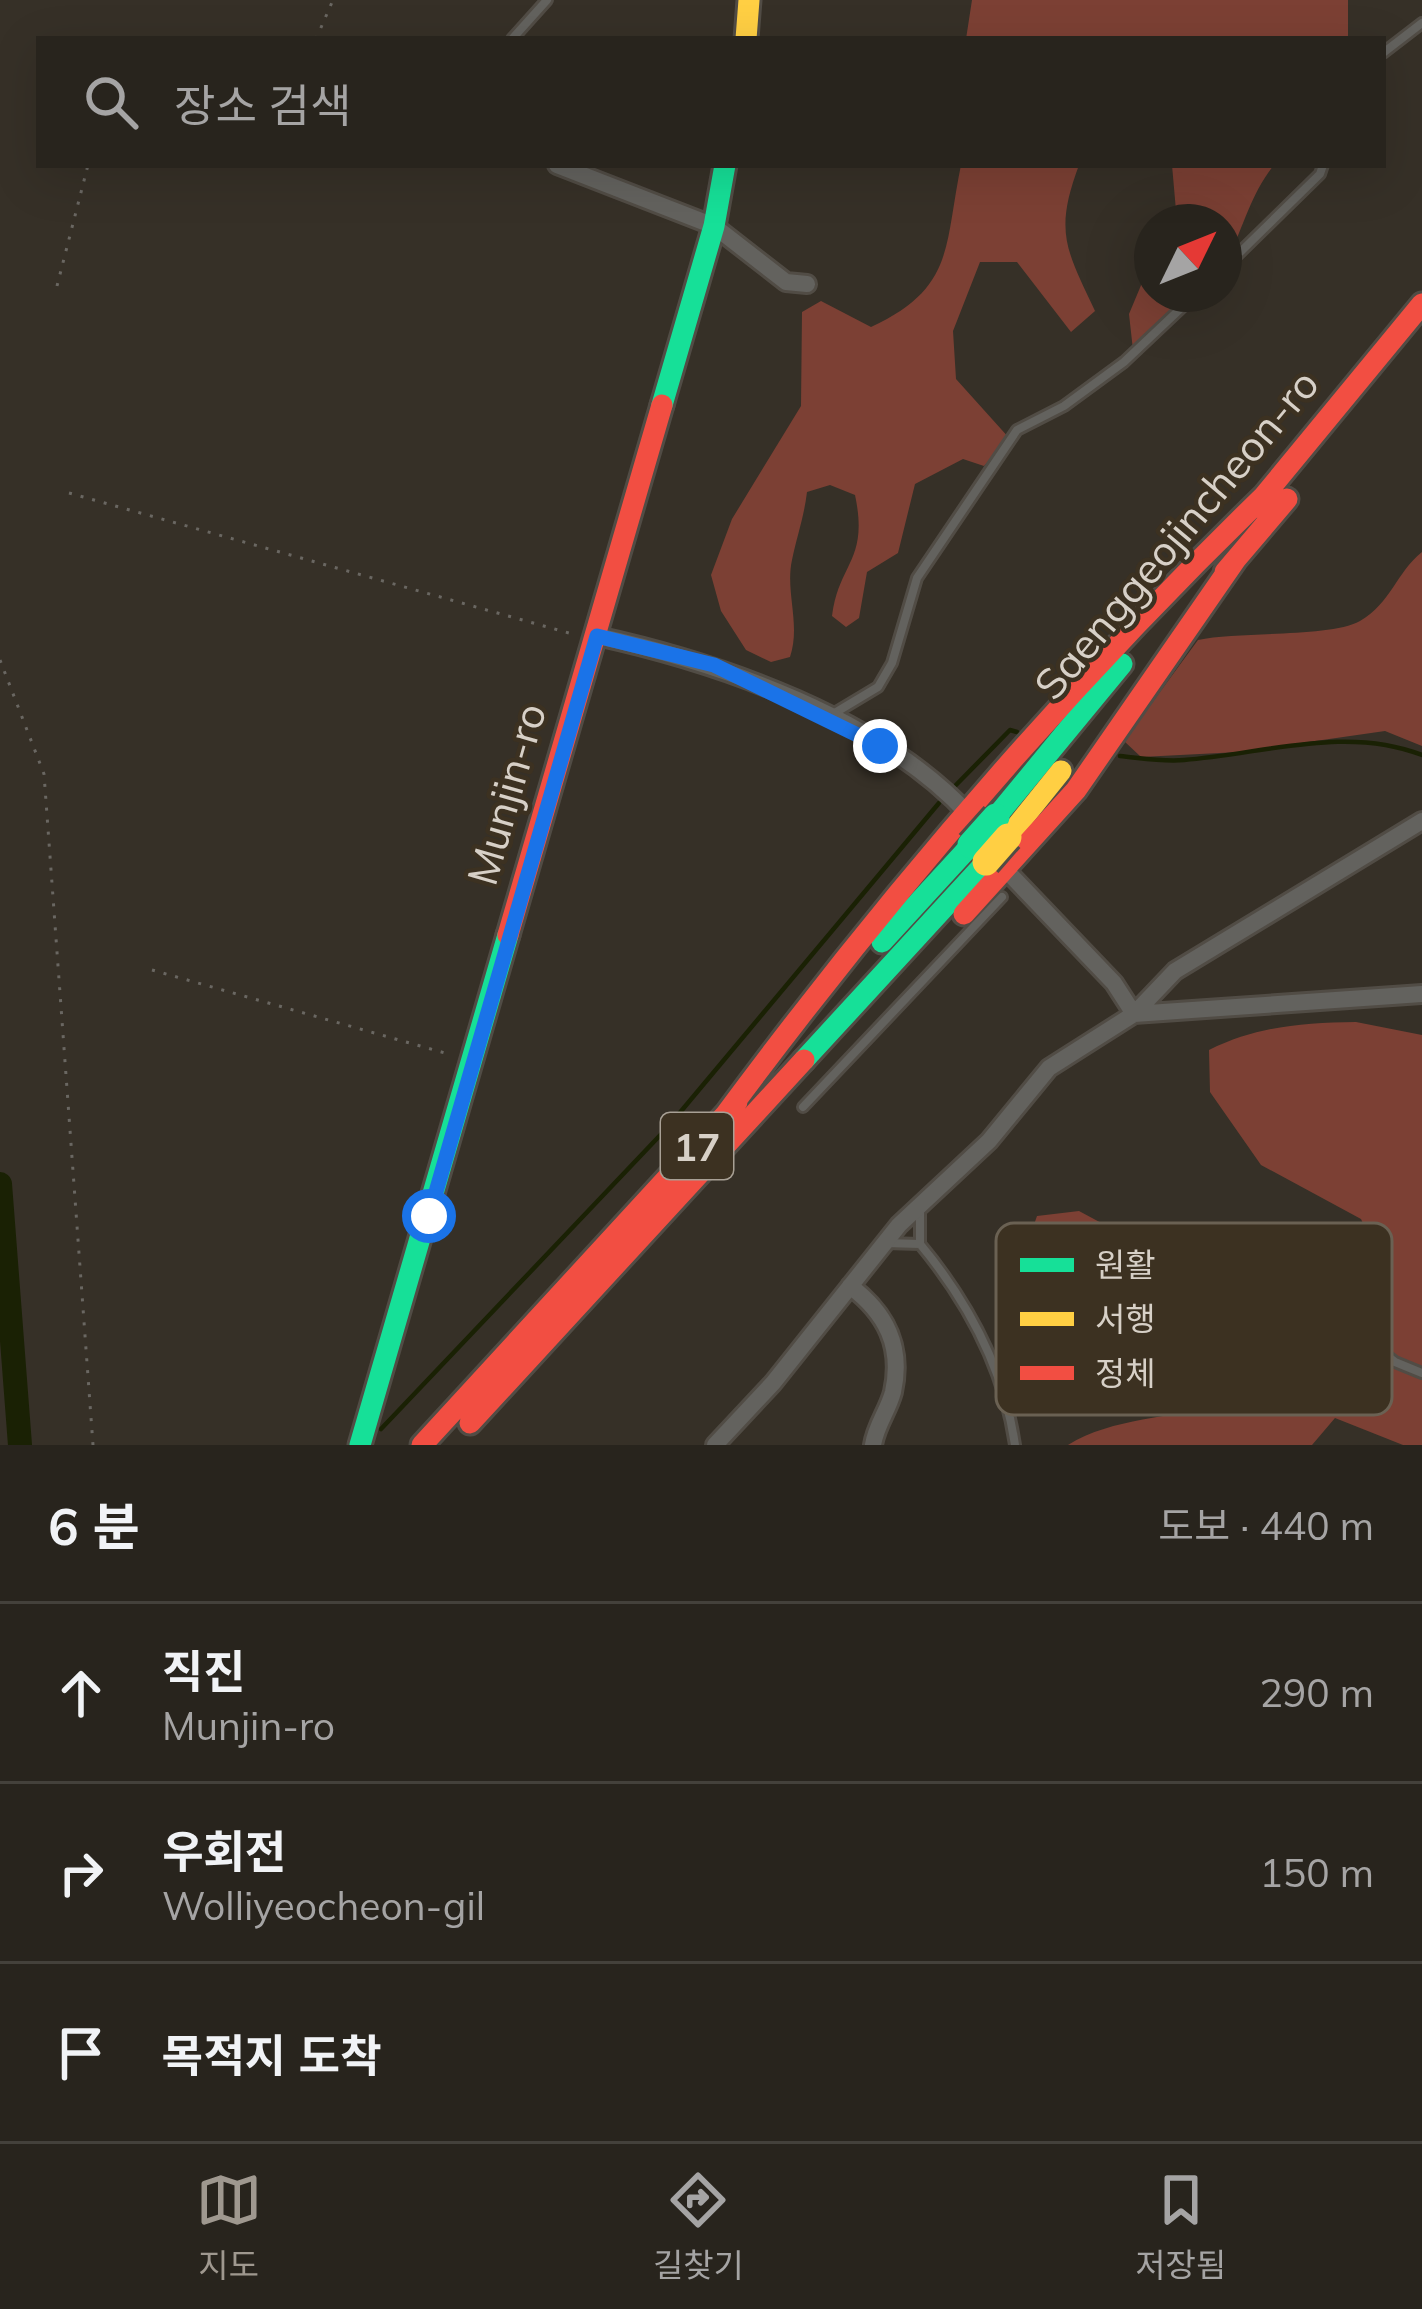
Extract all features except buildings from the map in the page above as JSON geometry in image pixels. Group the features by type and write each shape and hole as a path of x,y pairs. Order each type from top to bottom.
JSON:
{"main road":[{"path":"746,36 749,0"},
{"name":"Munjin-ro","path":"360,1445 597,636 714,226 724,168"},
{"name":"Saenggeojincheon-ro","path":"1002,827 1422,304"},
{"name":"Saenggeojincheon-ro","path":"1002,827 1236,559 1422,336"},
{"path":"723,1118 808,1000 966,812 1141,612 1266,494"},
{"path":"994,866 1173,656 1236,559"},
{"name":"17","path":"449,1445 624,1262 764,1104 994,866 1002,827"},
{"name":"17","path":"422,1445 723,1118 994,866"}],"street":[{"path":"565,168 714,226 786,282 807,284"},
{"path":"597,636 714,665 880,746 966,812 994,866 1114,983 1134,1014"},
{"path":"716,1445 773,1383 884,1243 988,1141 1049,1069 1134,1014 1175,971 1422,820"},
{"path":"1134,1014 1422,994"},
{"path":"850,1286 878,1307 892,1345 892,1394 873,1445"}],"lane":[{"path":"515,36 547,0"},
{"path":"1386,51 1422,23"},
{"path":"1242,251 1322,168"},
{"path":"827,717 878,687 892,663 917,578 1017,430 1064,406 1124,362 1177,312"},
{"path":"803,1107 994,866"},
{"path":"920,1206 920,1244 968,1308 996,1371"},
{"path":"884,1243 920,1244"},
{"path":"1392,1360 1422,1373"},
{"path":"1007,1415 1015,1445"}],"path":[{"path":"317,36 333,0"},
{"path":"58,286 87,168"},
{"path":"69,493 575,635 597,636"},
{"path":"0,660 44,774 93,1445"},
{"path":"152,970 472,1060"}],"shaded area":[{"path":"972,0 1348,0 1348,36 966,36"},
{"path":"960,168 1078,168 1065,224 1071,255 1095,311 1071,332 1017,262 980,262 953,331 956,379 1010,439 984,466 963,459 915,484 898,553 867,572 859,618 846,627 832,616 856,548 855,495 830,485 807,492 790,572 793,645 790,657 771,662 746,650 721,611 711,575 732,519 801,406 802,312 821,301 871,327 918,297 932,280 947,242"},
{"path":"1172,168 1272,168 1242,225 1242,204 1175,204"},
{"path":"1134,302 1134,312 1180,312 1133,350 1129,314"},
{"path":"1422,552 1422,746 1385,731 1239,752 1141,757 1124,741 1198,640 1327,630 1360,621 1379,606"},
{"path":"1356,1022 1422,1035 1422,1445 1403,1445 1335,1418 1312,1445 1068,1445 1104,1429 1168,1415 1392,1415 1392,1223 1363,1223 1261,1165 1210,1092 1209,1050 1280,1027"},
{"path":"1079,1211 1101,1223 1035,1223 1037,1216"}],"waterway":[{"path":"956,785 1010,730 1017,732"},
{"path":"1120,756 1184,760 1334,742 1393,746 1422,755"},
{"path":"381,1429 667,1128 939,803"},
{"path":"0,1184 20,1445"}],"traffic: fast":[{"path":"662,405 714,226 724,168"},
{"path":"996,817 1122,664"},
{"path":"971,845 996,817"},
{"path":"882,942 971,845"},
{"path":"804,1060 986,862"},
{"path":"360,1445 508,935"}],"traffic: slow":[{"path":"746,36 749,0"},
{"path":"1008,837 1061,771"},
{"path":"986,862 1008,837"}],"traffic: jam":[{"path":"1254,508 1422,304"},
{"path":"508,935 662,405"},
{"path":"723,1118 849,954 982,795 1120,642 1266,494"},
{"path":"1225,572 1287,499"},
{"path":"964,914 1076,790 1236,559"},
{"path":"470,1423 804,1060"},
{"path":"422,1445 737,1102"}],"route":[{"path":"429,1216 597,636 714,665 880,746"}]}
